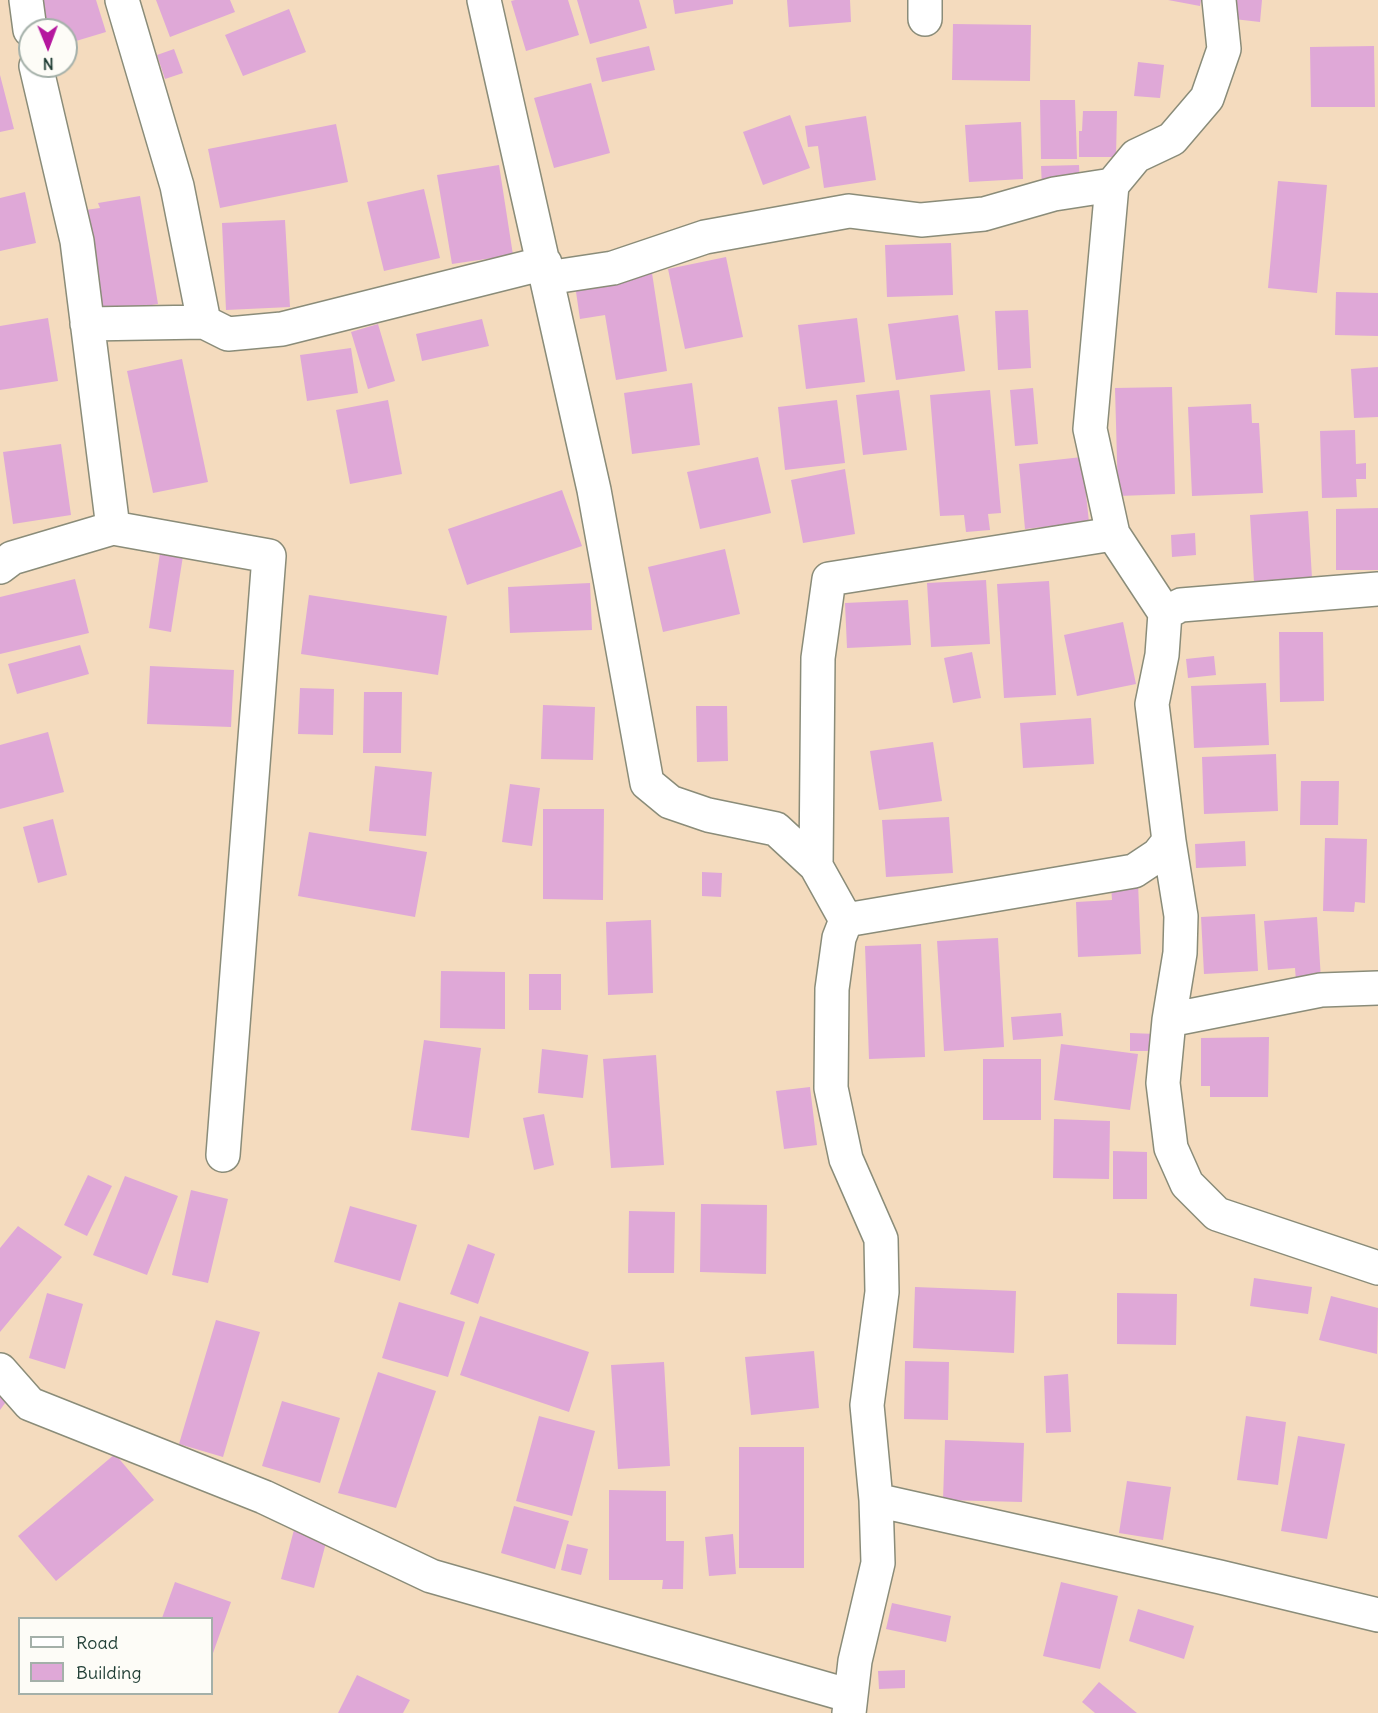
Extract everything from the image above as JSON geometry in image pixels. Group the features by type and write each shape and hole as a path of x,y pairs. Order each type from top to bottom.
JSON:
{"street":[{"path":"26,0 28,18"},
{"path":"122,0 177,186 204,322"},
{"path":"484,0 594,490 647,783 670,802 708,815 776,829 816,866 846,920"},
{"path":"1219,0 1224,49 1207,98 1172,139 1136,156 1112,185 1090,429 1113,534 1165,613 1162,654 1152,704 1181,916 1180,953 1168,1020 1163,1083 1171,1148 1187,1184 1217,1214 1378,1268"},
{"path":"39,78 77,241 113,528"},
{"path":"87,324 204,322 228,334 282,329 546,271 613,268 705,237 849,211 921,220 974,215 1054,194 1112,185"},
{"path":"0,567 12,558 113,528 269,556 223,1155"},
{"path":"816,866 818,658 829,579 1113,534"},
{"path":"1165,613 1181,605 1378,589"},
{"path":"846,920 1134,871 1158,855 1169,840"},
{"path":"0,1370 30,1404 264,1497 431,1576 850,1704 855,1661 878,1563 876,1500 867,1405 882,1292 881,1239 846,1159 831,1088 832,989 839,938 846,920"},
{"path":"1168,1020 1321,990 1378,988"},
{"path":"876,1500 1209,1575 1378,1616"}],"building":[{"path":"39,0 96,0 106,32 78,40 78,18 44,18"},
{"path":"156,0 230,0 235,12 170,37"},
{"path":"568,0 579,35 526,51 511,1"},
{"path":"577,0 639,0 647,28 590,44"},
{"path":"673,0 733,0 733,4 675,14"},
{"path":"787,0 850,0 851,22 789,27"},
{"path":"1168,0 1201,0 1200,6"},
{"path":"1235,0 1262,0 1260,22 1234,19"},
{"path":"289,9 306,52 243,76 225,35"},
{"path":"953,24 1031,25 1030,81 952,80"},
{"path":"649,46 655,70 602,82 596,58"},
{"path":"1374,46 1375,107 1311,107 1310,47"},
{"path":"174,49 183,73 165,79 157,55"},
{"path":"1138,62 1164,65 1160,98 1134,96"},
{"path":"0,75 14,129 0,132"},
{"path":"591,83 610,153 554,168 534,98"},
{"path":"1040,100 1075,100 1077,159 1041,159"},
{"path":"1083,111 1117,111 1116,157 1079,157 1079,131 1082,131"},
{"path":"790,115 810,168 763,185 743,132"},
{"path":"866,116 876,180 824,188 818,146 808,147 805,126"},
{"path":"1021,122 1023,179 969,182 965,125"},
{"path":"336,124 348,182 220,208 208,149"},
{"path":"499,165 513,255 452,264 437,175"},
{"path":"1079,165 1080,187 1042,188 1041,166"},
{"path":"1278,181 1327,185 1317,293 1268,288"},
{"path":"424,189 440,258 384,271 367,202"},
{"path":"25,192 36,243 0,251 0,198"},
{"path":"140,196 158,304 95,314 78,211 100,208 98,203"},
{"path":"285,220 290,307 226,310 222,223"},
{"path":"951,243 953,295 887,297 885,245"},
{"path":"726,257 743,337 685,349 668,269"},
{"path":"652,273 667,371 616,380 605,315 580,319 575,285"},
{"path":"1336,292 1378,293 1378,336 1335,335"},
{"path":"1028,310 1031,368 998,370 995,311"},
{"path":"958,315 965,371 896,380 888,324"},
{"path":"48,318 58,381 0,390 0,326"},
{"path":"857,318 865,382 806,389 798,325"},
{"path":"482,319 489,346 422,361 416,334"},
{"path":"378,324 395,381 368,389 351,332"},
{"path":"351,348 358,393 307,401 300,355"},
{"path":"182,359 208,482 153,493 127,371"},
{"path":"1378,367 1378,417 1354,418 1351,369"},
{"path":"692,383 700,445 632,454 624,393"},
{"path":"1172,387 1175,494 1118,496 1115,388"},
{"path":"1033,388 1038,444 1015,446 1010,390"},
{"path":"899,390 907,450 863,455 856,395"},
{"path":"990,390 1001,513 988,514 990,530 966,532 964,515 940,516 930,395"},
{"path":"388,400 402,474 350,484 336,410"},
{"path":"837,400 845,463 785,470 778,407"},
{"path":"1251,404 1252,423 1259,423 1263,493 1192,496 1188,407"},
{"path":"1355,430 1356,464 1366,463 1366,479 1356,479 1357,497 1322,498 1320,431"},
{"path":"61,444 71,515 13,524 3,452"},
{"path":"758,457 771,513 700,529 687,472"},
{"path":"1082,457 1089,522 1025,529 1019,464"},
{"path":"845,469 855,534 803,543 791,480"},
{"path":"562,490 582,546 467,585 448,529"},
{"path":"1378,508 1378,570 1336,570 1336,509"},
{"path":"1308,511 1312,578 1254,582 1250,515"},
{"path":"1195,533 1196,555 1172,557 1171,535"},
{"path":"725,549 740,614 663,632 648,567"},
{"path":"160,553 183,556 171,632 149,628"},
{"path":"75,579 89,633 0,654 0,597"},
{"path":"986,580 990,644 931,647 927,583"},
{"path":"1049,581 1056,695 1004,698 997,584"},
{"path":"590,583 592,630 510,633 508,587"},
{"path":"309,595 447,616 438,675 301,654"},
{"path":"908,600 911,645 847,648 845,603"},
{"path":"1123,622 1136,684 1077,696 1064,635"},
{"path":"1279,632 1323,632 1324,701 1280,702"},
{"path":"80,645 89,674 17,694 8,664"},
{"path":"972,652 981,698 953,703 944,658"},
{"path":"1214,656 1216,675 1188,678 1186,659"},
{"path":"150,666 234,670 231,727 147,724"},
{"path":"1266,683 1269,745 1194,748 1191,686"},
{"path":"300,688 334,689 333,735 298,734"},
{"path":"364,692 402,692 401,753 363,753"},
{"path":"543,705 595,707 593,760 541,759"},
{"path":"696,706 727,706 728,761 697,762"},
{"path":"1091,718 1094,764 1023,768 1020,723"},
{"path":"48,732 64,792 0,809 0,745"},
{"path":"933,742 942,801 879,810 870,751"},
{"path":"1276,754 1278,811 1204,814 1202,757"},
{"path":"375,766 432,772 426,836 369,831"},
{"path":"1301,781 1339,781 1338,825 1300,825"},
{"path":"510,784 540,788 532,846 502,842"},
{"path":"543,809 604,809 603,900 543,899"},
{"path":"949,817 953,873 886,877 882,820"},
{"path":"53,819 67,875 38,883 23,827"},
{"path":"309,832 427,852 415,917 298,896"},
{"path":"1325,838 1367,839 1365,903 1355,902 1354,912 1323,911"},
{"path":"1245,841 1246,866 1196,868 1195,844"},
{"path":"702,872 722,873 721,897 702,896"},
{"path":"1138,883 1141,954 1078,957 1076,902 1112,900 1111,885"},
{"path":"1255,914 1258,971 1204,974 1201,917"},
{"path":"1317,917 1321,979 1296,981 1295,968 1268,970 1264,921"},
{"path":"651,920 653,993 608,995 606,922"},
{"path":"998,938 1004,1047 944,1051 937,941"},
{"path":"921,944 925,1057 869,1059 865,946"},
{"path":"441,971 505,972 505,1029 440,1028"},
{"path":"529,974 561,974 561,1010 529,1010"},
{"path":"1061,1013 1063,1036 1013,1040 1011,1017"},
{"path":"1130,1033 1156,1034 1155,1051 1130,1051"},
{"path":"1269,1037 1268,1097 1210,1097 1210,1086 1201,1086 1201,1038"},
{"path":"424,1040 481,1048 469,1138 411,1130"},
{"path":"1061,1044 1138,1054 1130,1110 1054,1100"},
{"path":"542,1049 588,1055 583,1098 538,1093"},
{"path":"656,1055 664,1165 611,1168 603,1059"},
{"path":"983,1059 1041,1059 1041,1120 983,1120"},
{"path":"810,1087 817,1145 784,1149 776,1091"},
{"path":"544,1114 554,1165 534,1170 523,1118"},
{"path":"1054,1119 1110,1121 1109,1179 1053,1178"},
{"path":"1113,1151 1147,1152 1147,1199 1113,1199"},
{"path":"88,1175 112,1186 87,1236 64,1225"},
{"path":"125,1176 178,1196 147,1275 93,1255"},
{"path":"191,1190 228,1199 208,1283 172,1275"},
{"path":"701,1204 767,1205 766,1274 700,1272"},
{"path":"350,1206 417,1225 400,1281 334,1262"},
{"path":"629,1211 675,1212 674,1273 628,1273"},
{"path":"18,1226 62,1257 0,1332 0,1248"},
{"path":"468,1244 495,1254 478,1304 450,1294"},
{"path":"1254,1278 1312,1287 1308,1314 1250,1306"},
{"path":"915,1287 1016,1291 1014,1353 913,1348"},
{"path":"47,1293 83,1304 65,1369 29,1358"},
{"path":"1117,1293 1177,1294 1176,1345 1117,1344"},
{"path":"1331,1296 1378,1308 1377,1354 1319,1340"},
{"path":"399,1302 465,1322 448,1377 382,1358"},
{"path":"480,1316 589,1352 569,1412 460,1375"},
{"path":"216,1320 260,1332 223,1457 179,1444"},
{"path":"814,1351 819,1408 751,1415 745,1357"},
{"path":"905,1361 949,1362 948,1420 904,1419"},
{"path":"664,1362 670,1466 618,1469 611,1365"},
{"path":"378,1372 436,1391 396,1508 338,1493"},
{"path":"1068,1374 1071,1432 1046,1433 1044,1376"},
{"path":"0,1394 8,1399 0,1410"},
{"path":"282,1401 340,1418 320,1483 262,1466"},
{"path":"539,1416 595,1431 572,1516 516,1501"},
{"path":"1246,1416 1286,1422 1278,1485 1237,1480"},
{"path":"1298,1436 1345,1444 1327,1539 1281,1531"},
{"path":"945,1440 1024,1443 1022,1502 943,1500"},
{"path":"739,1447 804,1447 804,1568 739,1568"},
{"path":"115,1454 154,1500 56,1581 18,1536"},
{"path":"1127,1481 1171,1487 1163,1540 1119,1533"},
{"path":"609,1490 666,1491 666,1541 684,1541 683,1589 662,1589 663,1580 609,1580"},
{"path":"514,1506 569,1521 555,1569 501,1553"},
{"path":"295,1526 328,1535 314,1588 281,1579"},
{"path":"733,1534 736,1574 709,1576 705,1537"},
{"path":"567,1544 588,1549 581,1575 561,1570"},
{"path":"175,1582 231,1602 213,1653 213,1617 162,1617"},
{"path":"1061,1582 1118,1596 1100,1669 1043,1656"},
{"path":"892,1603 951,1616 946,1642 886,1629"},
{"path":"1138,1609 1194,1626 1184,1659 1129,1641"},
{"path":"905,1670 905,1688 879,1689 878,1671"},
{"path":"357,1675 410,1700 403,1713 338,1713"},
{"path":"1099,1682 1137,1713 1095,1713 1082,1702"}]}
